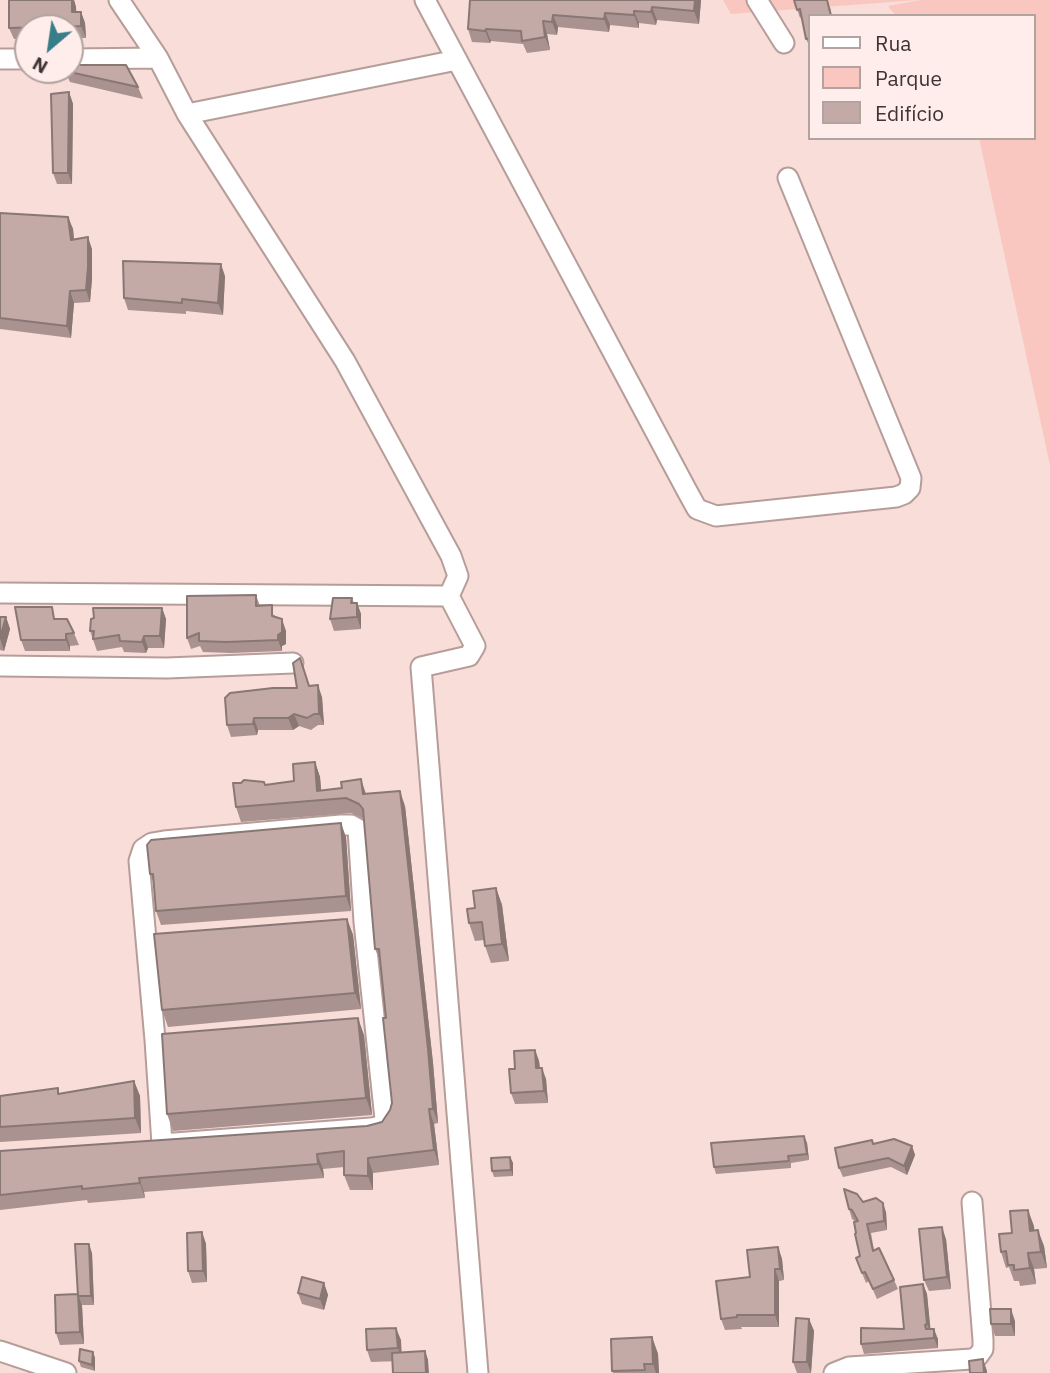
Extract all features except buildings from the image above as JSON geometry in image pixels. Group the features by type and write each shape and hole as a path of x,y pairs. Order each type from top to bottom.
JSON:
{"street":[{"path":"119,0 158,58 187,114 345,360 451,556 458,576 449,596"},
{"path":"425,0 685,489 697,509 705,514 716,516 863,502 896,497 910,488 911,478 788,178"},
{"path":"757,0 784,43"},
{"path":"84,59 158,58"},
{"path":"187,114 457,60"},
{"path":"0,593 449,596"},
{"path":"449,596 475,646 469,656 421,667 478,1373"},
{"path":"0,666 167,668 293,663"},
{"path":"341,825 351,825 358,829 358,923 368,1023 386,1105 385,1119 381,1126 155,1144 162,1039 152,939 139,861 143,849 152,843 341,825"},
{"path":"834,1373 849,1367 972,1359 978,1356 983,1349 972,1202"},
{"path":"0,1351 66,1373"}],"green space":[{"path":"723,0 918,0 731,14"},
{"path":"921,0 1050,0 1050,465 979,140 1036,140 1036,14 894,14 888,6"}]}
